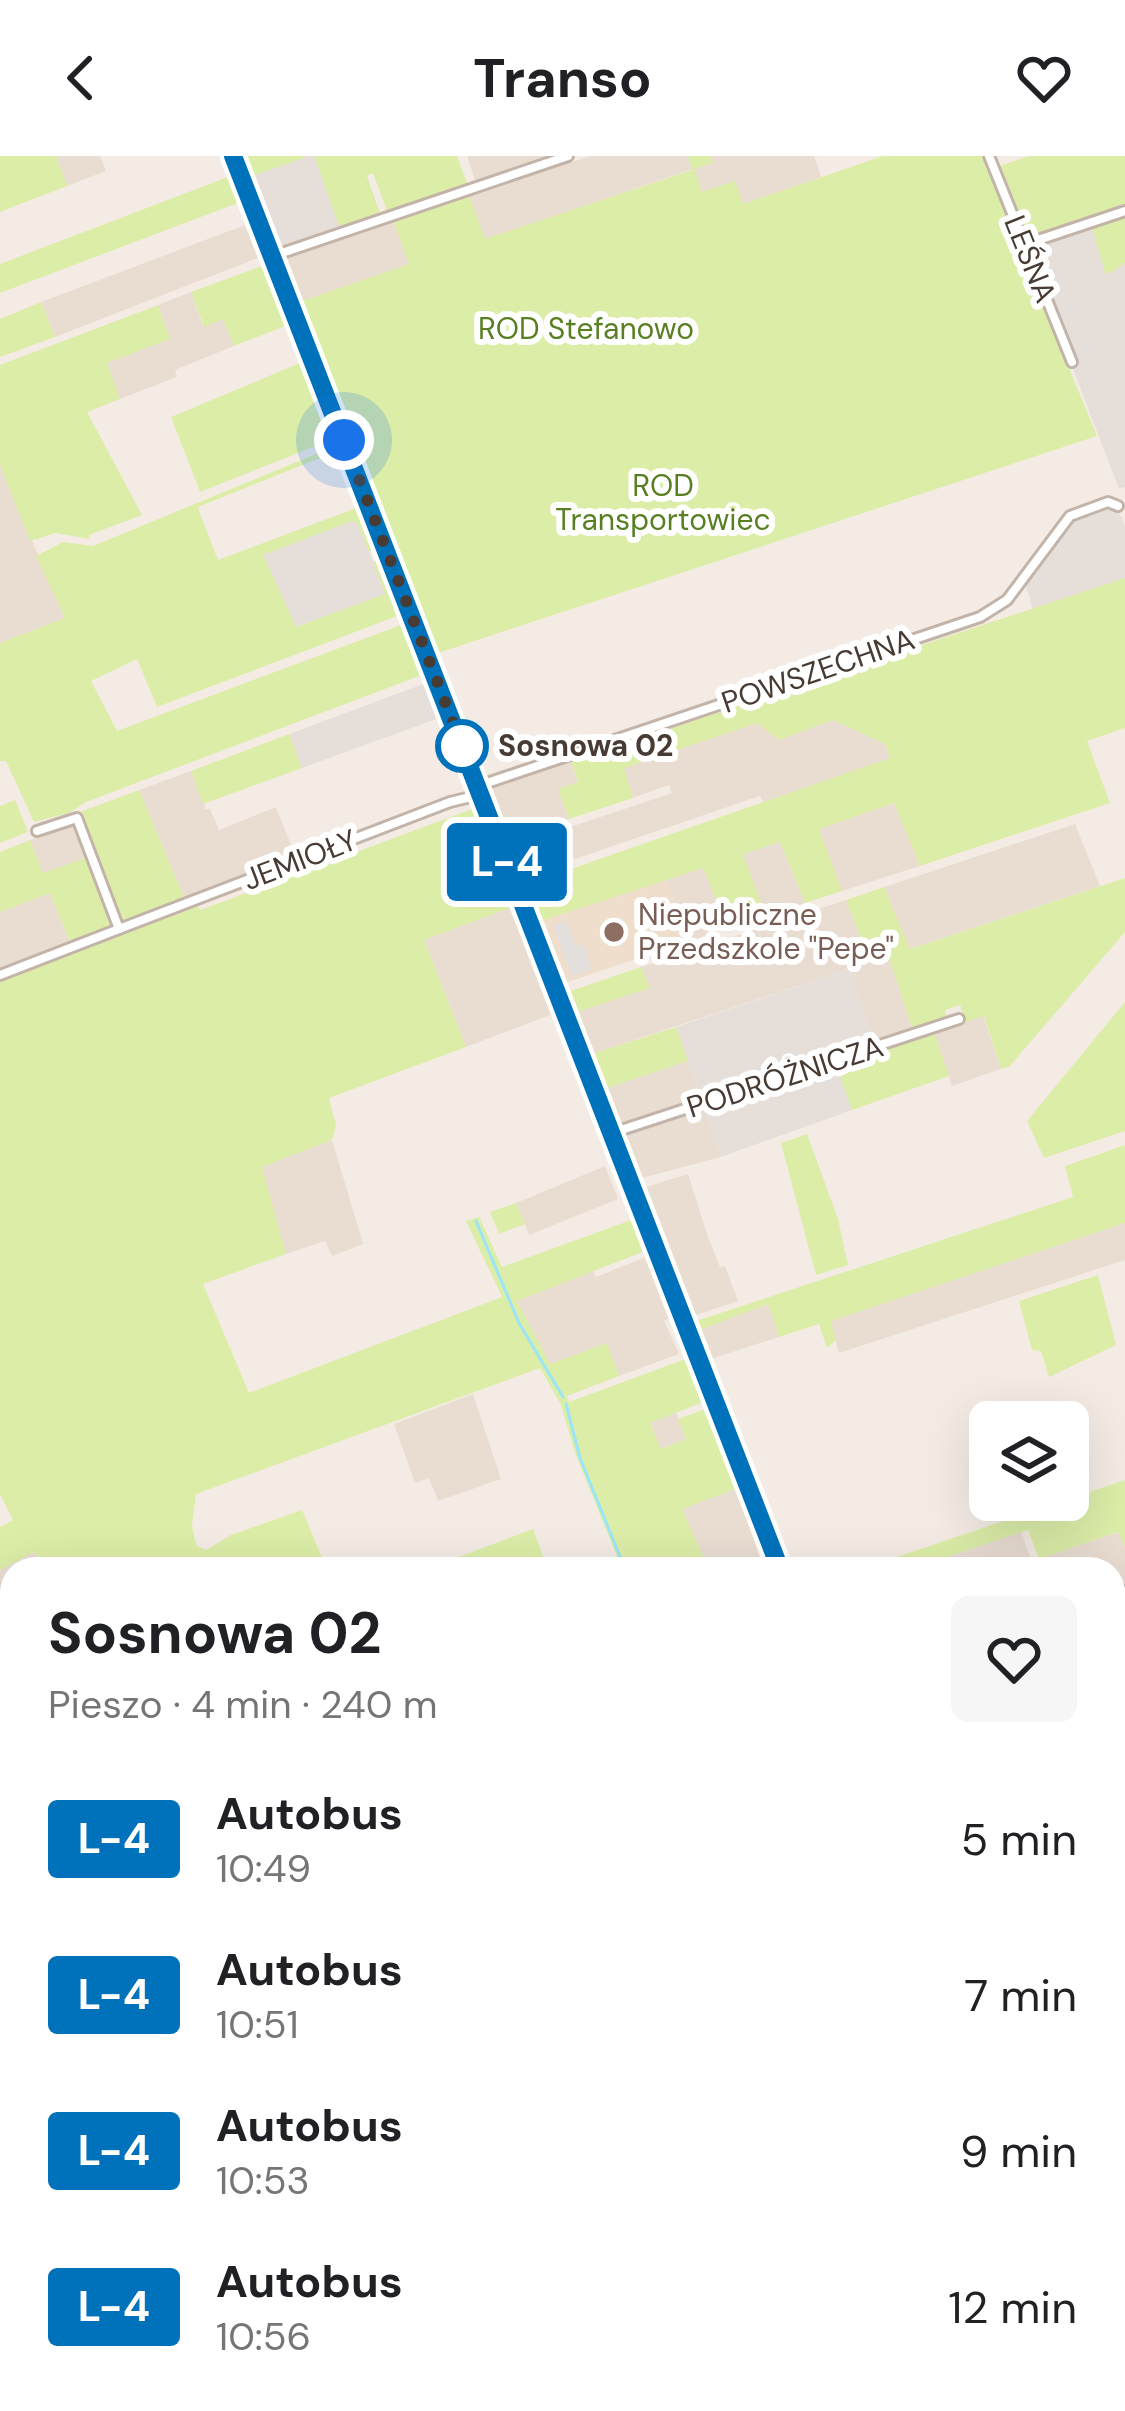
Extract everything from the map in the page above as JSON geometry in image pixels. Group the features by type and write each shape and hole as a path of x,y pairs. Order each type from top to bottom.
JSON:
{"street":[{"path":"232,156 775,1557"},
{"path":"273,256 568,156"},
{"name":"LEŚNA","path":"989,156 1072,362"},
{"path":"1021,238 1035,241 1125,212"},
{"name":"POWSZECHNA","path":"479,790 980,617 1007,600 1070,516 1108,502 1118,506"},
{"name":"JEMIOŁY","path":"0,975 479,790"},
{"path":"37,831 77,818 119,928"},
{"name":"PODRÓŻNICZA","path":"610,1133 959,1019"}],"shaded area":[{"path":"56,156 100,156 106,171 67,186"},
{"path":"314,156 339,226 277,247 249,177"},
{"path":"467,156 551,156 475,180"},
{"path":"590,156 688,156 693,169 484,240 469,195"},
{"path":"711,156 814,156 821,177 743,204 702,192 693,169 712,163"},
{"path":"1125,217 1125,487 1119,489 1073,369 1077,366 1029,249"},
{"path":"393,220 410,264 299,302 283,262 287,256"},
{"path":"245,225 258,258 55,337 41,302"},
{"path":"191,292 203,326 223,319 234,346 175,370 177,377 120,399 106,363 170,339 158,305"},
{"path":"0,465 65,618 0,643"},
{"path":"1111,509 1120,514 1125,526 1125,578 1033,610 1026,586 1075,521"},
{"path":"352,521 358,524 386,594 295,627 262,554"},
{"path":"426,683 439,718 302,768 289,734"},
{"path":"833,720 885,744 890,759 763,802 760,796 519,878 507,848 672,793 669,785 633,798 623,768 757,723 779,740"},
{"path":"571,761 578,783 558,789 569,819 505,841 485,789"},
{"path":"191,771 219,830 276,807 296,857 185,900 139,790"},
{"path":"895,803 920,866 842,891 818,829"},
{"path":"76,823 88,857 43,874 30,840"},
{"path":"1075,824 1100,886 909,949 884,887"},
{"path":"780,842 805,903 766,917 742,854"},
{"path":"704,867 728,928 689,941 666,880"},
{"name":"Niepubliczne Przedszkole \"Pepe\"","path":"666,880 689,941 562,984 538,922"},
{"path":"50,893 70,943 0,970 0,912"},
{"path":"846,900 870,961 889,956 913,1031 874,1043 849,969 592,1054 574,1013 649,988 641,967"},
{"path":"512,907 553,1014 466,1047 424,940"},
{"path":"566,921 576,946 583,944 592,969 572,976 553,925"},
{"path":"849,969 874,1043 701,1101 676,1027"},
{"path":"983,1015 1001,1069 952,1086 934,1032"},
{"path":"688,1061 701,1101 621,1126 617,1123 604,1089"},
{"path":"836,1064 852,1110 721,1157 704,1108"},
{"path":"704,1108 721,1157 642,1178 624,1134"},
{"path":"332,1140 363,1244 332,1256 325,1241 286,1254 261,1167"},
{"path":"605,1166 618,1199 529,1235 516,1203"},
{"path":"688,1174 709,1240 738,1301 693,1316 643,1188"},
{"path":"1125,1223 1125,1260 839,1353 830,1321"},
{"path":"648,1256 671,1318 664,1321 679,1354 619,1376 606,1343 550,1365 517,1301 593,1271 596,1277"},
{"path":"769,1304 779,1337 708,1360 698,1328"},
{"path":"473,1394 501,1479 438,1501 429,1478 415,1483 394,1424"},
{"path":"676,1412 686,1439 660,1449 650,1422"},
{"path":"741,1487 757,1529 751,1532 760,1557 703,1557 681,1509"},
{"path":"1021,1532 1030,1557 947,1557"},
{"path":"1119,1532 1125,1547 1125,1557 1045,1557"}],"green space":[{"path":"0,156 56,156 67,186 0,212"},
{"path":"241,156 304,158 249,177 253,171"},
{"path":"314,156 457,156 467,183 387,211 373,173 367,176 380,213 339,226"},
{"path":"688,156 711,156 713,163 694,169 702,192 735,181 743,204 883,156 982,156 1097,436 435,654 299,302 409,264 393,220 469,195 485,239 692,170"},
{"path":"1029,156 1125,156 1125,206 1033,236 1022,231 996,167"},
{"path":"233,175 243,201 0,293 0,264"},
{"path":"1125,217 1125,263 1109,274 1092,228"},
{"path":"270,263 293,323 234,346 223,319 204,327 191,292"},
{"path":"41,302 55,337 0,357 0,319"},
{"path":"158,305 170,339 107,363 120,399 87,412 142,515 89,535 90,539 56,533 30,541 0,465 0,365"},
{"path":"307,360 338,437 200,492 171,417"},
{"path":"340,444 342,449 198,507 199,511 218,560 364,505 380,546 369,552 358,524 352,521 263,555 296,627 385,594 373,562 381,559 405,613 157,707 137,659 91,681 117,731 409,622 427,673 86,802 69,813 34,822 6,761 0,761 0,643 65,618 36,556 63,542 93,546"},
{"path":"1125,578 1125,728 1087,741 1110,803 920,866 894,803 819,829 842,891 805,903 780,842 743,854 766,917 728,928 703,868 538,922 522,886 890,758 885,744 833,720 779,740 757,723 624,768 633,798 569,819 558,789 578,782 571,761"},
{"path":"289,734 302,768 203,804 191,771"},
{"path":"139,790 185,900 123,923 80,812"},
{"path":"15,800 28,832 0,843 0,806"},
{"path":"475,808 512,907 424,940 466,1047 329,1098 336,1125 332,1140 262,1167 286,1254 203,1284 249,1393 502,1297 466,1221 479,1217 502,1267 634,1219 645,1249 640,1253 517,1301 550,1364 607,1343 619,1376 567,1396 569,1402 691,1357 708,1400 650,1423 661,1449 686,1439 678,1419 711,1407 741,1487 682,1509 704,1557 617,1557 561,1405 540,1368 196,1494 192,1526 196,1545 206,1550 231,1535 302,1510 322,1557 37,1557 34,1552 0,1557 0,1527 13,1520 0,1494 0,979 196,904 200,910"},
{"path":"30,840 43,873 88,857 115,927 70,943 50,893 0,912 0,852"},
{"path":"1125,878 1125,932 1009,1067 1001,1069 984,1016 966,1022 960,1005 945,1010 947,1020 913,1031 889,957 870,962 846,900 884,887 910,949"},
{"path":"641,967 650,988 574,1013 565,993"},
{"path":"1125,1002 1125,1131 1044,1158 1027,1121"},
{"path":"676,1027 688,1061 604,1089 592,1054"},
{"path":"934,1032 949,1076 852,1110 836,1064"},
{"path":"807,1134 838,1219 848,1265 816,1275 781,1143"},
{"path":"1125,1145 1125,1223 831,1321 836,1340 827,1348 819,1324 779,1337 768,1304 697,1331 693,1322 1073,1197 1065,1166"},
{"path":"516,1203 525,1224 499,1234 490,1212"},
{"path":"1098,1275 1116,1345 1049,1377 1041,1351 1032,1350 1019,1301"},
{"path":"1125,1480 1125,1547 1118,1532 1038,1557 1028,1530 947,1557 897,1557 1003,1521 1089,1521 1089,1492"},
{"path":"533,1529 544,1557 459,1557"}],"waterway":[{"path":"476,1221 519,1323 563,1397"},
{"path":"566,1404 580,1458 620,1557"}],"bus line":[{"name":"L-4","path":"233,156 775,1557"}],"place":[{"name":"Sosnowa 02","path":"462,746"},
{"name":"Niepubliczne Przedszkole \"Pepe\"","path":"614,932"}],"route":[{"path":"344,440 462,746"}],"park label":[{"name":"ROD Stefanowo","path":"586,329"},
{"name":"ROD Transportowiec","path":"663,503"}]}
